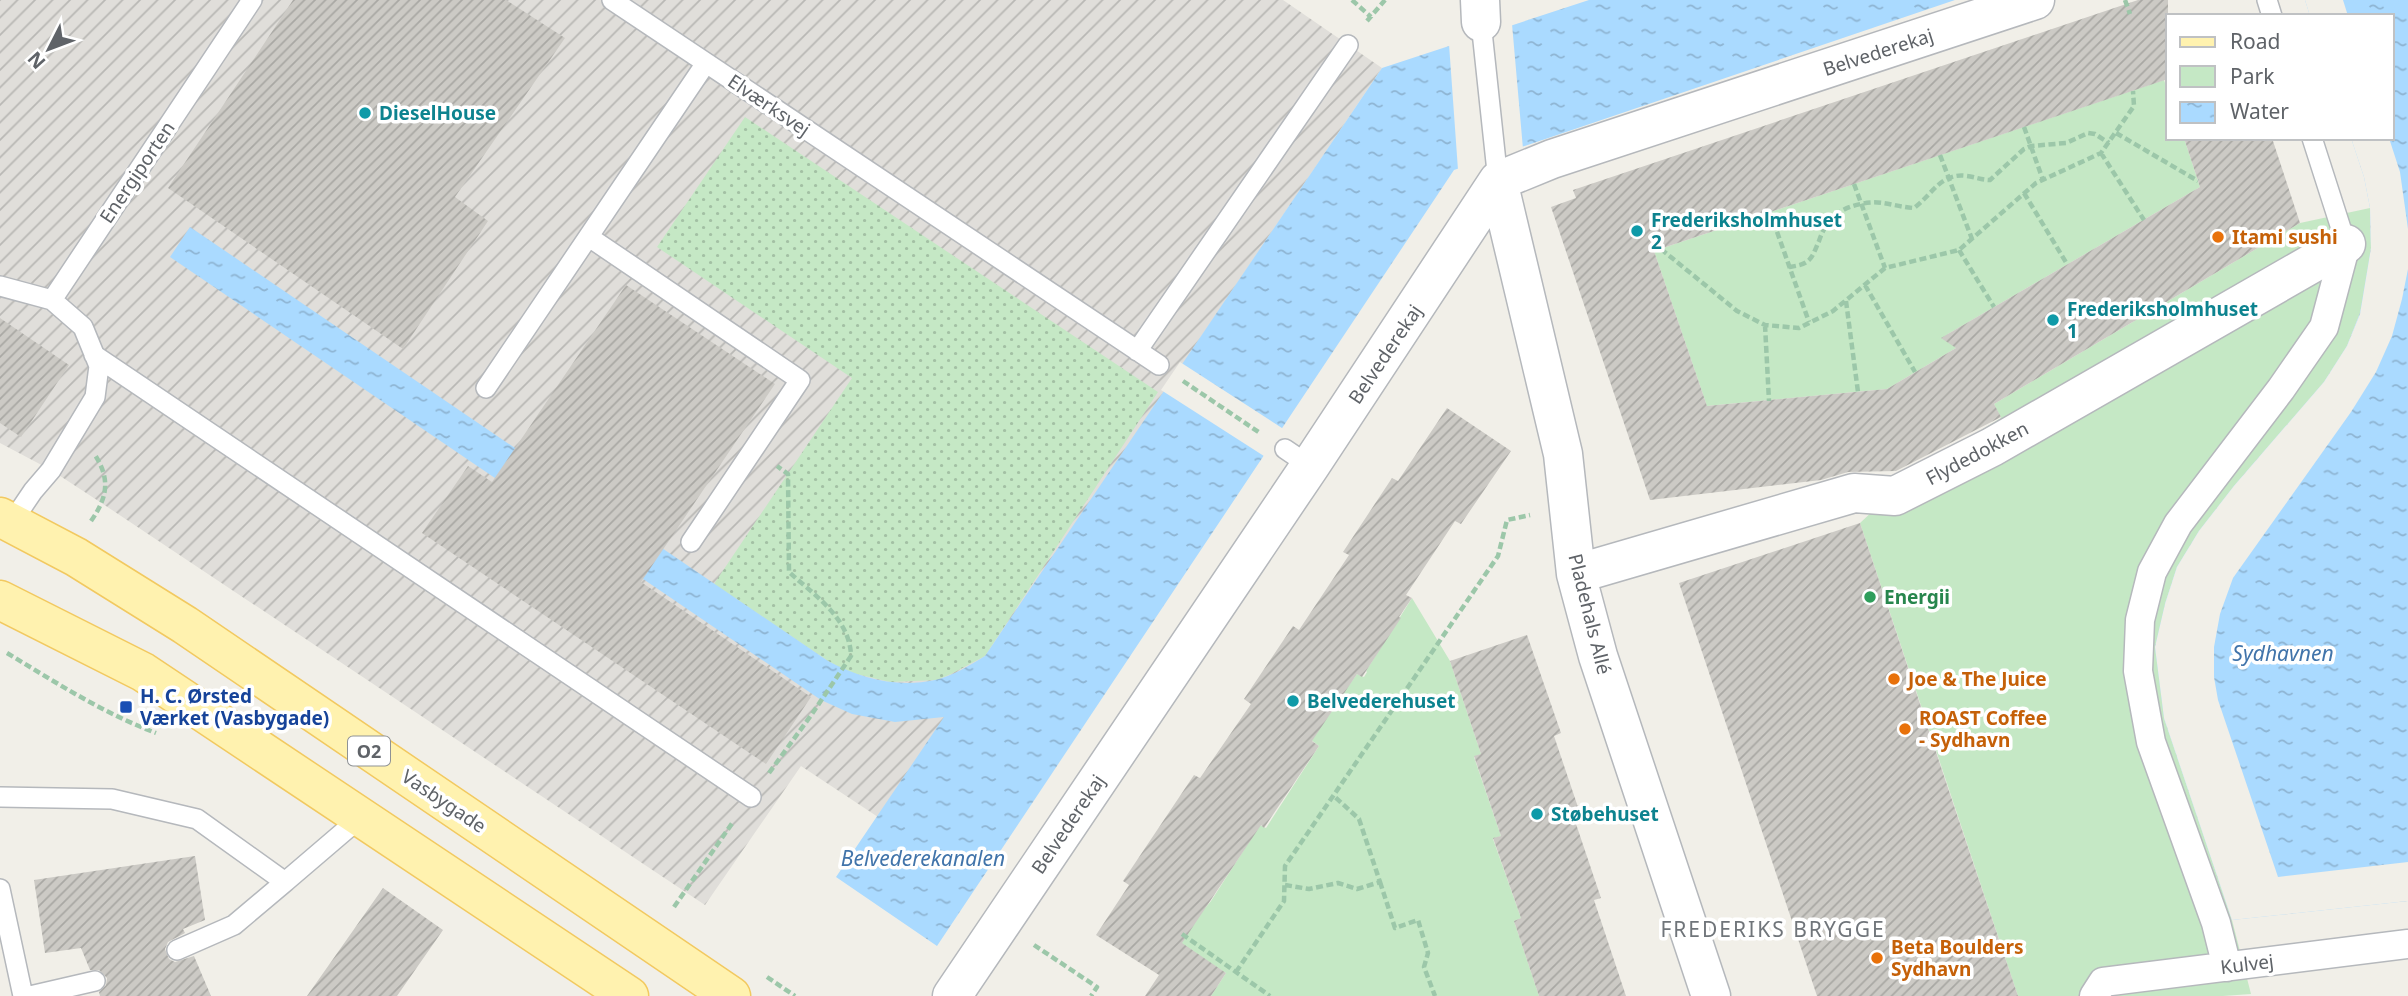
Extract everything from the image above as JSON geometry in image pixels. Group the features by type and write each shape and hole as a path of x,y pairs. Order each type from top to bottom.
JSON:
{"main road":[{"name":"Vasbygade","path":"4,527 69,554 184,625 731,996"},
{"path":"0,600 143,672 628,996"}],"street":[{"name":"Belvederekaj","path":"952,996 1297,458 1498,181 1552,159 2035,0"},
{"name":"Pladehals Allé","path":"1498,181 1563,454 1576,574 1598,656 1711,996"},
{"name":"Flydedokken","path":"1576,574 1854,493 1895,496 1993,447 2346,244"},
{"path":"2227,967 2216,923 2151,742 2138,671 2140,620 2152,572 2178,524 2281,389 2324,327 2346,244"},
{"name":"Kulvej","path":"2094,996 2103,982 2408,944"}],"lane":[{"name":"Energiporten","path":"52,300 252,0"},
{"path":"612,0 706,63"},
{"path":"1480,11 1498,181"},
{"path":"1137,351 1348,45"},
{"name":"Elværksvej","path":"486,388 706,63 1158,365"},
{"path":"2313,140 2346,244"},
{"path":"589,237 800,380 691,542"},
{"path":"0,286 52,300 83,327 99,366 95,397 51,470 4,527"},
{"path":"94,355 751,797"},
{"path":"0,797 112,799 197,819 285,882"},
{"path":"177,950 234,925 361,817"},
{"path":"0,889 23,996"},
{"path":"30,996 95,981"}],"path":[{"path":"1352,0 1371,17"},
{"path":"2125,0 2130,14"},
{"path":"1661,249 1737,311 1765,324 1799,328 1833,311 1885,268 1959,250 2036,183 2101,153 2134,106 2133,90"},
{"path":"2024,127 2043,180"},
{"path":"2116,132 2198,181"},
{"path":"1789,267 1809,261 1823,227 1833,215 1861,204 1883,201 1914,208 1934,187 1948,178 1965,175 1990,180 2024,149 2031,146 2066,143 2088,133 2109,142"},
{"path":"2101,153 2144,220"},
{"path":"1940,155 1972,239"},
{"path":"1854,184 1885,268"},
{"path":"2024,193 2067,264"},
{"path":"1770,212 1809,322"},
{"path":"1959,250 1994,307"},
{"path":"1865,285 1915,372"},
{"path":"1846,300 1858,391"},
{"path":"1765,324 1769,401"},
{"path":"1158,365 1297,458"},
{"path":"69,554 103,504 104,489 102,467 91,449 72,435"},
{"path":"753,450 788,474 789,572 839,618 850,645 850,656 821,700"},
{"path":"1236,972 1284,901 1285,866 1498,556 1507,520 1569,508"},
{"path":"1334,796 1359,819 1395,928 1418,920 1428,953 1423,967 1435,996"},
{"path":"1285,886 1309,889 1338,883 1357,889 1380,882"},
{"path":"1001,923 1097,987 1091,996"},
{"path":"1182,934 1270,996"}],"shaded area":[{"path":"0,0 1283,0 1382,68 878,817 801,766 705,905 103,504 51,470 0,443"}],"green space":[{"path":"2164,80 2166,140 2185,140 2200,187 1948,334 1956,348 1887,389 1707,406 1654,251"},
{"path":"745,117 1158,392 985,656 937,680 890,682 848,672 714,584 852,378 657,247"},
{"path":"2370,208 2371,248 2367,283 2360,313 2347,346 2324,382 2234,486 2199,531 2177,567 2165,604 2164,718 2232,920 2251,994 2018,996 1860,523 1919,468 2001,418 1994,404 2300,223"},
{"path":"1412,598 1450,661 1481,754 1474,757 1501,836 1493,839 1521,918 1514,921 1539,996 1211,996 1226,973 1177,942 1211,901 1260,825 1266,828 1319,746 1310,739 1357,674 1364,677"}],"water":[{"name":"Belvederekanalen","path":"1589,0 1955,0 1454,170 937,946 836,877 944,717 895,722 852,714 821,700 170,257 190,227 828,661 853,673 880,680 907,683 935,680 955,673 985,656 1382,68"},
{"name":"Sydhavnen","path":"2305,0 2408,0 2408,901 2232,920 2164,718 2155,647 2177,567 2199,531 2234,486 2324,382 2347,346 2360,313 2371,248 2370,208 2364,177 2352,140 2394,140 2394,14 2309,14"}],"pier":[{"path":"2305,0 2343,0 2347,14 2309,14"},
{"path":"1512,24 1523,149 1458,170 1449,44"},
{"path":"2352,140 2390,140 2400,172 2408,229 2408,269 2392,336 2376,372 2351,412 2233,578 2220,614 2214,647 2214,677 2218,700 2278,877 2408,862 2408,901 2232,920 2164,718 2155,647 2177,567 2199,531 2234,486 2324,382 2347,346 2360,314 2371,248 2370,208 2364,177"},
{"path":"1180,362 1285,430 1267,458 1161,390"}],"building":[{"name":"DieselHouse","path":"293,0 506,0 565,38 455,197 488,221 403,349 168,188"},
{"path":"2138,0 2168,0 2166,80 1654,251 1707,406 1887,389 1956,348 1941,338 2200,187 2185,140 2273,140 2300,223 1994,404 2001,417 1896,471 1848,472 1821,480 1650,500 1551,207 1576,198 1573,190"},
{"path":"626,285 775,384 641,582 811,697 766,764 422,533 468,466 492,482"},
{"path":"0,318 69,365 21,437 0,423"},
{"name":"Belvederehuset","path":"1447,408 1511,451 1461,524 1455,521 1406,595 1412,598 1399,617 1401,618 1362,677 1357,674 1312,741 1319,746 1264,828 1261,825 1182,943 1226,973 1211,996 1145,996 1159,975 1096,935 1129,885 1123,881 1194,775 1200,778 1251,704 1244,699 1293,626 1299,630 1349,555 1343,552 1392,478 1398,481"},
{"path":"1860,523 2018,996 1817,996 1679,583"},
{"name":"Støbehuset","path":"1527,635 1561,733 1554,736 1581,816 1574,818 1601,898 1594,900 1626,996 1539,996 1514,921 1521,918 1493,838 1501,836 1474,756 1481,754 1450,661"},
{"path":"195,856 205,920 183,929 185,933 168,942 165,949 169,959 175,962 194,956 211,996 100,996 99,992 106,985 107,978 99,970 90,970 81,948 45,953 34,880"},
{"path":"383,888 443,930 397,996 307,996"}],"place":[{"name":"DieselHouse","path":"365,113"},
{"name":"Frederiksholmhuset 2","path":"1637,231"},
{"name":"Itami sushi","path":"2218,237"},
{"name":"Frederiksholmhuset 1","path":"2053,320"},
{"name":"Energii","path":"1870,597"},
{"name":"Joe & The Juice","path":"1894,679"},
{"name":"Belvederehuset","path":"1293,701"},
{"name":"H. C. Ørsted Værket (Vasbygade)","path":"126,707"},
{"name":"ROAST Coffee - Sydhavn","path":"1905,729"},
{"name":"Støbehuset","path":"1537,814"},
{"name":"Beta Boulders Sydhavn","path":"1877,958"}],"district":[{"name":"FREDERIKS BRYGGE","path":"1773,929"}]}
